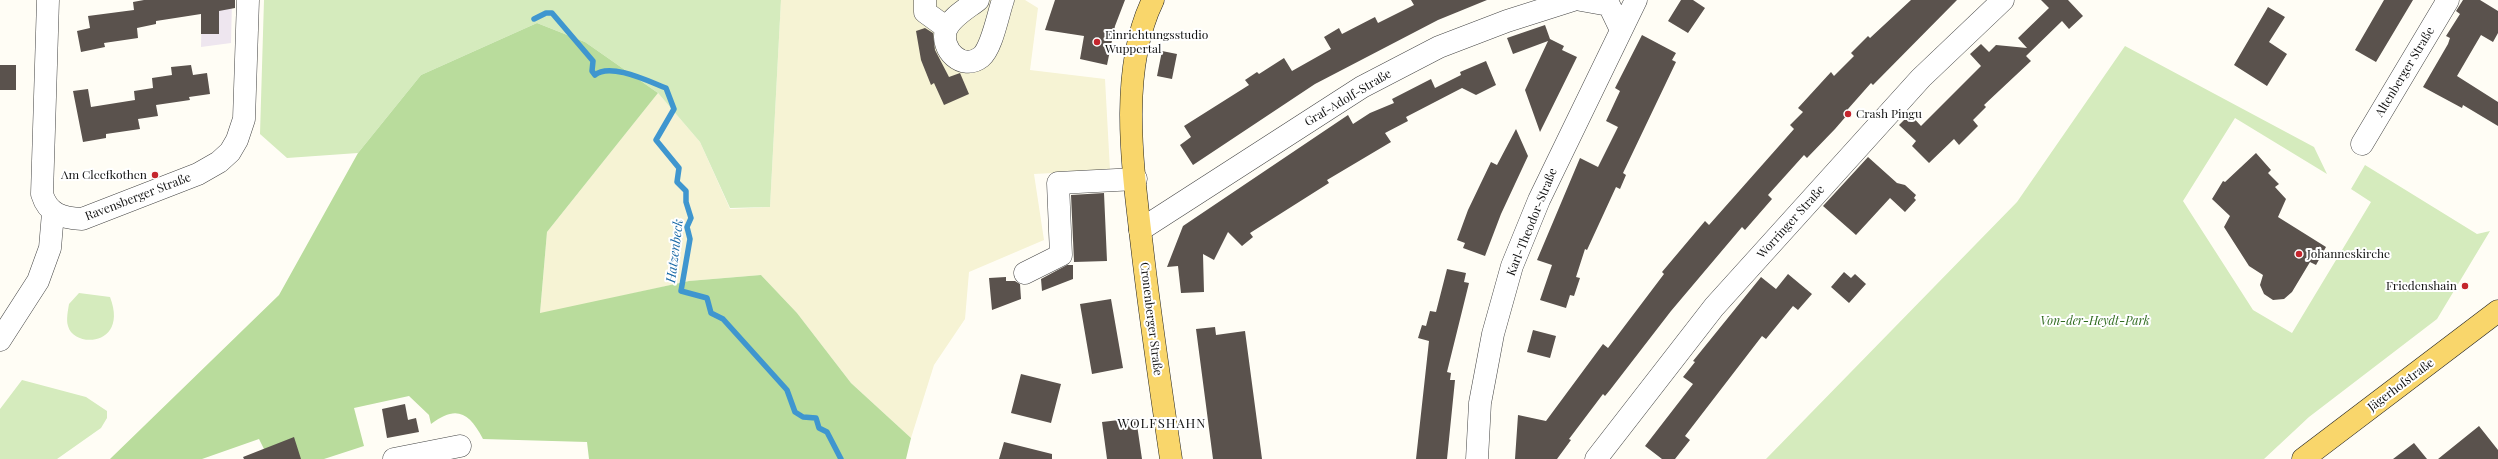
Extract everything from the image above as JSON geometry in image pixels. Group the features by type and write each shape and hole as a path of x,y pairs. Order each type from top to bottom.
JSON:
{"main road":[{"name":"Cronenberger Straße","path":"1153,0 1141,32 1133,69 1132,125 1140,230 1155,358 1171,459"},
{"name":"Jägerhofstraße","path":"2303,459 2498,311"}],"street":[{"path":"0,340 38,282 50,248 53,213 45,205 42,194 48,0"},
{"name":"Ravensberger Straße","path":"53,213 69,219 82,219 94,216 198,174 219,162 230,152 241,130 244,119 248,0"},
{"path":"925,0 925,12 947,28"},
{"path":"978,0 955,18 947,28 947,46 952,56 960,61 972,62 981,57 987,49 1003,0"},
{"name":"Graf-Adolf-Straße","path":"1140,230 1362,87 1439,47 1507,21 1573,0"},
{"path":"1582,0 1609,5 1621,30"},
{"name":"Karl-Theodor-Straße","path":"1477,459 1483,388 1493,334 1512,266 1539,200 1636,0"},
{"name":"Worringer Straße","path":"1596,459 1714,307 1920,78 2003,0"},
{"name":"Altenberger Straße","path":"2362,144 2448,0"},
{"path":"1025,273 1061,255 1058,183 1136,179"},
{"path":"394,459 460,446"}],"shaded area":[{"path":"202,0 232,0 231,43 201,47"},
{"path":"781,0 1025,0 1038,8 1030,70 1105,79 1110,170 1034,174 1044,240 969,272 965,319 934,365 911,438 851,383 797,313 761,275 689,281 540,314 547,232 658,93 700,142 730,209 770,207"}],"green space":[{"path":"264,0 781,0 770,207 730,208 700,142 658,93 585,42 537,23 421,75 358,153 287,158 260,134"},
{"path":"537,23 585,42 658,93 547,232 540,313 689,281 761,275 797,313 851,383 911,438 906,459 589,459 587,442 483,439 478,430 467,417 461,414 455,413 448,415 431,424 429,415 409,396 354,408 364,446 324,459 269,459 259,439 202,459 110,459 279,295 358,153 421,75"},
{"name":"Von-der-Heydt-Park","path":"2125,46 2314,147 2327,174 2235,118 2183,201 2253,310 2292,333 2371,202 2351,189 2365,165 2477,234 2490,231 2437,319 2309,417 2264,459 1766,459 2017,202"},
{"path":"79,293 110,297 114,313 112,325 107,334 89,340 80,338 72,333 67,324 69,304"},
{"path":"22,380 86,397 107,411 107,418 101,428 57,459 0,459 0,409"}],"building":[{"path":"144,0 235,0 235,8 219,11 219,34 201,34 201,14 156,21 156,24 137,28 138,38 104,43 105,47 81,52 77,31 90,28 88,16 134,10 133,2"},
{"path":"1055,0 1125,0 1115,26 1107,65 1080,59 1084,36 1045,30"},
{"path":"1411,0 1487,0 1438,20 1315,84 1193,165 1180,145 1191,137 1184,126 1249,85 1245,80 1257,72 1259,74 1284,58 1292,71 1331,49 1324,37 1339,28 1342,34 1375,17 1378,23 1414,5"},
{"path":"1681,0 1693,0 1705,8 1688,33 1668,21"},
{"path":"1911,0 1957,0 1873,85 1871,83 1848,109 1848,114 1835,129 1807,158 1804,155 1768,195 1772,199 1745,230 1742,227 1671,311 1610,390 1605,396 1603,394 1569,439 1571,440 1557,459 1515,459 1518,415 1546,421 1603,344 1608,348 1664,274 1662,272 1705,221 1709,225 1794,129 1790,125 1803,112 1798,108 1831,72 1834,76 1854,56 1851,53 1868,36 1870,38"},
{"path":"2041,0 2068,0 2083,16 2069,29 2062,21 2026,56 2031,61 1984,105 1986,107 1973,120 1978,126 1959,145 1954,139 1929,163 1912,146 1916,141 1899,125 1910,114 1921,126 1981,66 1970,54 1981,44 1989,52 1996,45 2027,48 2018,38 2049,8"},
{"path":"2384,0 2413,0 2376,62 2355,50"},
{"path":"2463,0 2480,0 2498,11 2498,33 2493,42 2481,35 2457,76 2498,102 2498,126 2463,105 2462,108 2423,87 2448,44 2450,38 2446,36 2460,14 2456,11"},
{"path":"2268,7 2285,17 2269,42 2287,54 2267,86 2234,65"},
{"path":"1545,25 1550,39 1564,46 1562,50 1577,57 1540,132 1525,90 1548,41 1513,54 1507,38"},
{"path":"925,28 933,33 935,50 949,77 960,73 969,94 944,105 934,83 931,85 921,60 916,31"},
{"path":"1642,35 1676,53 1672,60 1676,62 1623,173 1626,175 1620,189 1616,187 1587,250 1585,249 1576,277 1580,278 1574,296 1570,295 1566,308 1540,300 1552,265 1537,260 1580,158 1598,167 1618,127 1606,121 1620,91 1615,88"},
{"path":"1162,51 1177,54 1172,79 1157,76"},
{"path":"1486,61 1496,85 1476,95 1462,88 1406,117 1408,121 1385,133 1391,142 1327,180 1329,183 1250,233 1253,237 1242,246 1228,232 1214,260 1203,254 1204,292 1181,293 1178,266 1167,267 1183,226 1348,115 1353,124 1370,113 1394,103 1392,99 1431,79 1435,88 1461,75 1460,72"},
{"path":"0,65 16,65 16,90 0,90"},
{"path":"191,65 193,75 207,73 210,94 189,97 190,100 156,105 158,116 138,119 140,129 106,134 106,138 83,142 73,91 88,89 91,107 135,100 134,91 153,88 152,78 172,75 171,67"},
{"path":"1516,129 1528,156 1501,214 1485,256 1463,248 1465,243 1457,240 1468,210 1491,162 1497,165"},
{"path":"2256,153 2271,170 2268,173 2279,184 2275,187 2286,199 2278,217 2326,247 2316,265 2310,262 2292,292 2284,299 2273,300 2264,294 2260,285 2263,275 2249,266 2224,227 2230,216 2212,199 2223,181 2225,182"},
{"path":"1868,157 1897,183 1905,185 1916,195 1914,198 1916,200 1905,212 1890,198 1856,235 1823,206"},
{"path":"1104,193 1107,261 1074,262 1071,195"},
{"path":"1067,265 1073,265 1073,279 1042,291 1041,279"},
{"path":"1447,269 1466,273 1464,282 1469,283 1447,372 1451,373 1450,380 1455,380 1447,459 1416,459 1429,341 1418,338 1422,325 1426,326 1430,311 1436,312"},
{"path":"1844,272 1851,278 1855,274 1866,284 1849,303 1831,287"},
{"path":"1788,274 1812,294 1798,310 1793,306 1766,339 1762,336 1685,436 1690,440 1675,459 1662,459 1645,446 1693,384 1683,377 1695,362 1693,361 1761,277 1776,289"},
{"path":"1006,277 1006,281 1015,281 1020,284 1021,299 992,310 989,278"},
{"path":"1111,299 1123,368 1092,374 1080,304"},
{"path":"1215,327 1216,335 1245,331 1262,459 1213,459 1196,329"},
{"path":"1533,330 1556,336 1550,358 1527,352"},
{"path":"1021,374 1061,384 1051,423 1011,413"},
{"path":"405,404 408,420 416,418 419,432 387,438 382,409"},
{"path":"1136,418 1142,459 1107,459 1102,422"},
{"path":"2479,426 2498,450 2498,459 2438,459"},
{"path":"294,437 301,459 244,459 243,457"},
{"path":"1004,442 1052,454 1052,459 999,459"},
{"path":"2414,443 2427,459 2393,459"}],"waterway":[{"name":"Hatzenbeck","path":"534,19 546,13 552,13 593,61 592,71 595,75 610,71 620,72 630,74 666,88 674,109 656,140 679,168 677,182 686,191 686,202 691,218 687,227 690,239 681,291 707,298 711,313 723,319 787,390 795,412 803,417 816,418 819,428 827,432 841,459"}],"place":[{"name":"Einrichtungsstudio Wuppertal","path":"1097,42"},
{"name":"Crash Pingu","path":"1848,114"},
{"name":"Am Cleefkothen","path":"155,175"},
{"name":"Johanneskirche","path":"2299,254"},
{"name":"Friedenshain","path":"2465,286"}],"district":[{"name":"WOLFSHAHN","path":"1162,424"}]}
